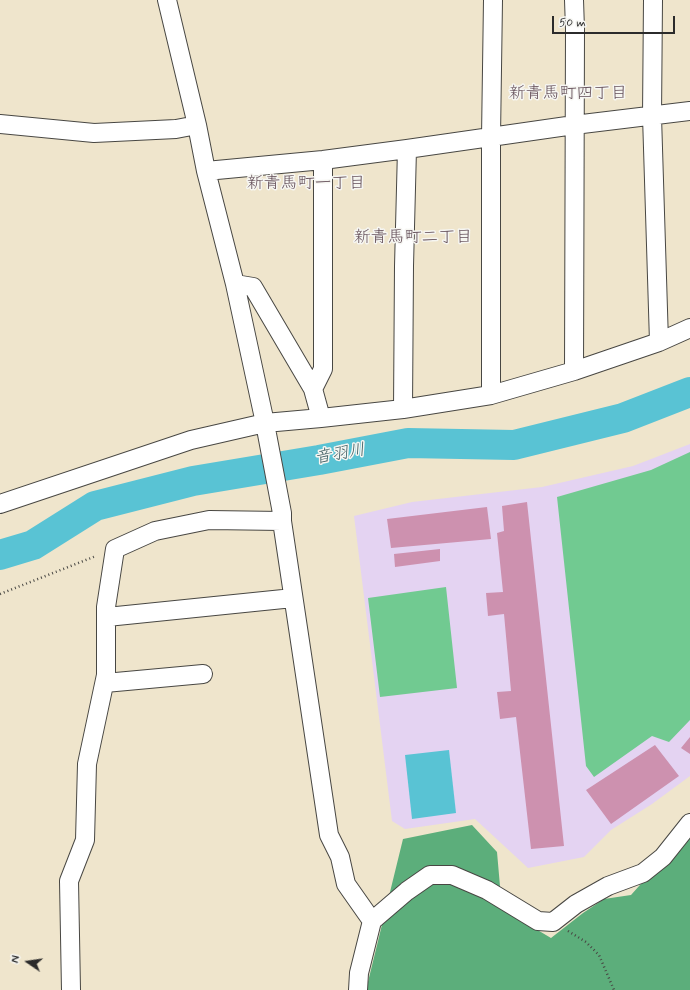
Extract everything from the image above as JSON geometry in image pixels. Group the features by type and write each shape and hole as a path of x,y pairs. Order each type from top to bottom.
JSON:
{"street":[{"path":"167,0 265,423 282,517 329,835 340,857 346,884 372,922"},
{"path":"491,395 491,137 493,0"},
{"path":"574,0 574,371"},
{"path":"653,0 652,116 659,342"},
{"path":"206,171 323,160 574,125 690,111"},
{"path":"0,124 94,133 176,129 197,125"},
{"path":"403,409 406,149"},
{"path":"313,389 323,369 323,160"},
{"path":"234,284 253,287 313,389 321,418"},
{"path":"0,504 191,440 265,423 403,409 491,395 574,371 659,342 690,328"},
{"path":"71,990 69,881 85,840 87,764 105,683 106,607 115,549 155,531 209,520 282,517"},
{"path":"107,617 293,598"},
{"path":"105,683 203,674"},
{"path":"358,990 359,973 372,922 407,891 430,876 452,875 487,890 538,921 553,922 576,904 608,886 643,873 663,857 690,823"}],"path":[{"path":"0,594 115,549"},
{"path":"553,922 586,942 599,955 614,990"}],"shaded area":[{"path":"690,444 690,776 652,804 611,830 584,857 528,868 475,819 405,829 392,821 354,516 412,502 542,487 633,466"}],"green space":[{"path":"690,452 690,720 669,742 652,736 594,777 586,766 557,497 651,470"},
{"path":"446,587 457,688 380,697 368,598"},
{"path":"472,825 497,852 502,909 551,938 604,899 631,895 690,829 690,990 366,990 403,839"}],"water":[{"path":"449,750 456,813 412,819 405,755"}],"building":[{"path":"527,502 564,846 531,849 516,717 500,719 497,692 511,691 504,614 488,616 486,593 503,592 497,533 504,531 502,506"},
{"path":"487,507 491,539 391,548 387,519"},
{"path":"440,549 440,561 395,567 394,554"},
{"path":"690,737 690,754 681,748"},
{"path":"655,745 679,776 611,824 586,790"}],"waterway":[{"name":"音羽川","path":"0,555 33,545 95,506 193,481 319,460 408,443 514,445 623,418 690,392"}],"district":[{"name":"新青馬町四丁目","path":"568,94"},
{"name":"新青馬町一丁目","path":"306,184"},
{"name":"新青馬町二丁目","path":"413,238"}]}
